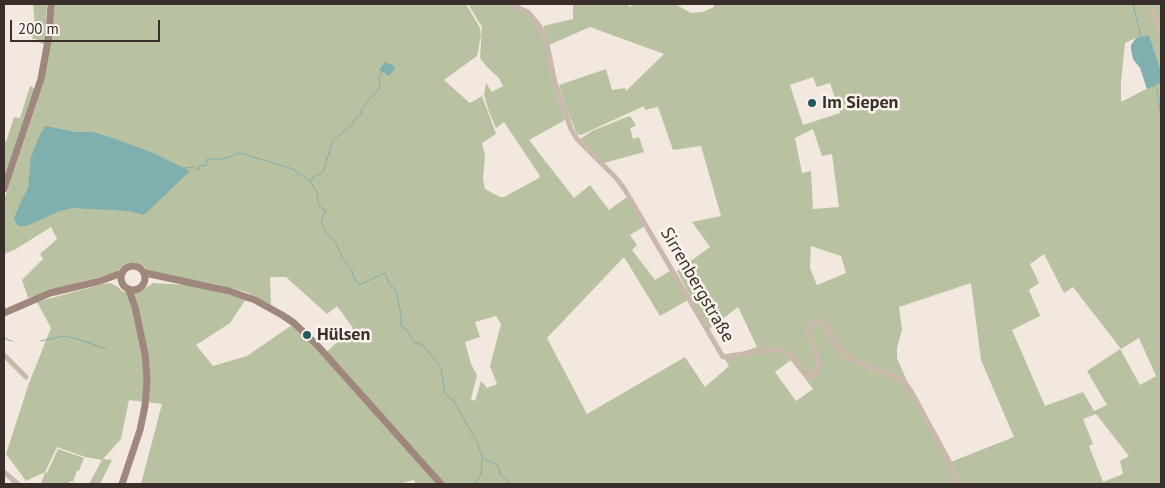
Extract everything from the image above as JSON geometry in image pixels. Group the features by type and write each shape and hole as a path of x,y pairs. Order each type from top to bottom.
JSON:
{"main road":[{"path":"4,189 40,79 49,35 51,4"},
{"path":"123,285 122,273 126,268 134,266 142,269 145,273 163,278 244,295 275,310 294,323 324,353 441,484"},
{"path":"4,313 50,293 122,273"},
{"path":"144,284 145,273"},
{"path":"135,307 138,290 144,284 163,278"},
{"path":"100,280 116,282 129,290 135,307 145,354 147,380 145,406 132,456 122,484"},
{"path":"129,290 138,290"}],"street":[{"name":"Sirrenbergstraße","path":"509,4 528,12 539,25 547,44 556,83 571,129 577,139 617,179 625,190 723,357 778,349 788,353 804,374 814,376 819,364 818,354 807,333 810,326 820,321 826,325 833,341 850,359 871,369 903,380 950,463 958,484"},
{"path":"1150,4 1161,34"},
{"path":"4,355 26,378"},
{"path":"4,472 18,484"}],"green space":[{"path":"33,4 47,4 45,45 36,39 32,39 35,25"},
{"path":"53,4 466,4 480,28 481,35 477,56 444,80 470,103 482,96 496,134 482,143 485,156 483,179 485,189 500,197 504,197 540,176 504,122 496,128 489,112 484,95 486,83 492,92 503,86 499,78 480,58 482,27 468,4 505,4 524,11 531,17 539,29 546,47 553,84 565,120 529,140 574,198 590,185 609,210 627,197 645,226 630,235 637,245 632,250 655,280 670,271 688,300 660,316 624,257 547,338 587,414 685,357 705,387 729,366 724,358 757,347 738,307 708,330 677,271 710,247 692,222 721,216 701,146 673,150 658,107 645,110 644,106 581,135 577,134 559,85 606,69 612,90 625,88 626,91 664,54 590,27 549,45 543,26 573,19 573,4 626,4 630,7 633,4 675,4 691,13 703,12 714,7 714,4 1149,4 1161,38 1161,71 1161,484 416,484 414,480 398,484 141,484 162,404 129,400 121,439 103,459 112,460 100,484 89,484 102,460 85,457 57,447 45,472 26,481 6,454 29,383 51,328 37,302 110,283 117,286 123,292 141,291 153,283 188,285 246,299 230,323 196,345 213,366 247,356 292,325 323,355 353,328 337,306 327,314 286,277 270,277 271,305 246,292 147,271 145,267 135,262 126,264 115,273 28,298 22,280 43,259 40,254 57,239 51,227 16,249 4,254 4,200 36,105","holes":["1149,36 1161,71 1160,82 1121,102 1125,43 1136,38","813,77 817,87 830,83 840,113 803,125 790,85","813,129 822,156 832,154 839,207 813,209 811,171 802,173 795,138","811,246 841,256 846,273 817,285 810,268","1044,254 1064,293 1073,287 1121,349 1139,338 1156,376 1140,385 1120,349 1087,371 1107,405 1094,411 1083,392 1045,406 1012,330 1040,316 1029,290 1039,283 1030,264","971,283 981,360 1014,437 948,463 904,384 893,377 868,369 869,367 894,374 907,381 897,358 897,348 902,330 899,307","496,316 501,324 490,366 497,384 487,388 481,381 475,401 471,399 477,375 471,364 465,342 480,337 475,322","791,360 813,389 796,401 775,372","1096,414 1129,456 1120,461 1123,474 1103,482 1089,446 1093,444 1083,419"]},
{"path":"1152,4 1161,4 1161,27"},
{"path":"30,86 34,88 34,93 4,182 4,139 6,142 14,117 20,118"},
{"path":"629,116 636,126 630,128 633,139 639,137 644,152 604,163 580,139 592,131"},
{"path":"58,449 84,458 79,471 77,471 73,482 70,481 69,484 41,484 45,472 47,473"}],"water":[{"path":"1149,35 1161,71 1160,83 1147,89 1140,68 1133,59 1131,45 1136,38"},
{"path":"385,62 394,66 395,69 389,76 379,70"},
{"path":"46,126 75,132 93,132 110,137 153,153 190,171 144,215 129,211 73,208 60,211 26,226 18,226 14,219 28,188 31,157 41,132"}],"waterway":[{"path":"1133,4 1141,37"},
{"path":"311,181 313,177 323,172 333,140 353,124 355,118 361,115 362,109 369,99 376,93 380,86 379,79 382,72"},
{"path":"1154,86 1157,89 1161,117"},
{"path":"184,168 194,167 198,170 200,165 206,166 207,159 224,159 239,153 293,169 310,181 317,192 318,203 321,208 326,210 321,221 325,232 335,241 355,280 359,285 385,273 389,283 396,291 401,314 401,326 407,330 413,341 424,346 441,368 445,394 453,400 475,438"},
{"path":"41,341 64,336 106,349"},
{"path":"4,337 12,341"},
{"path":"477,442 483,459 497,464 501,475 511,484"},
{"path":"475,484 481,474 482,460"}],"place":[{"name":"Im Siepen","path":"812,103"},
{"name":"Hülsen","path":"307,335"}]}
